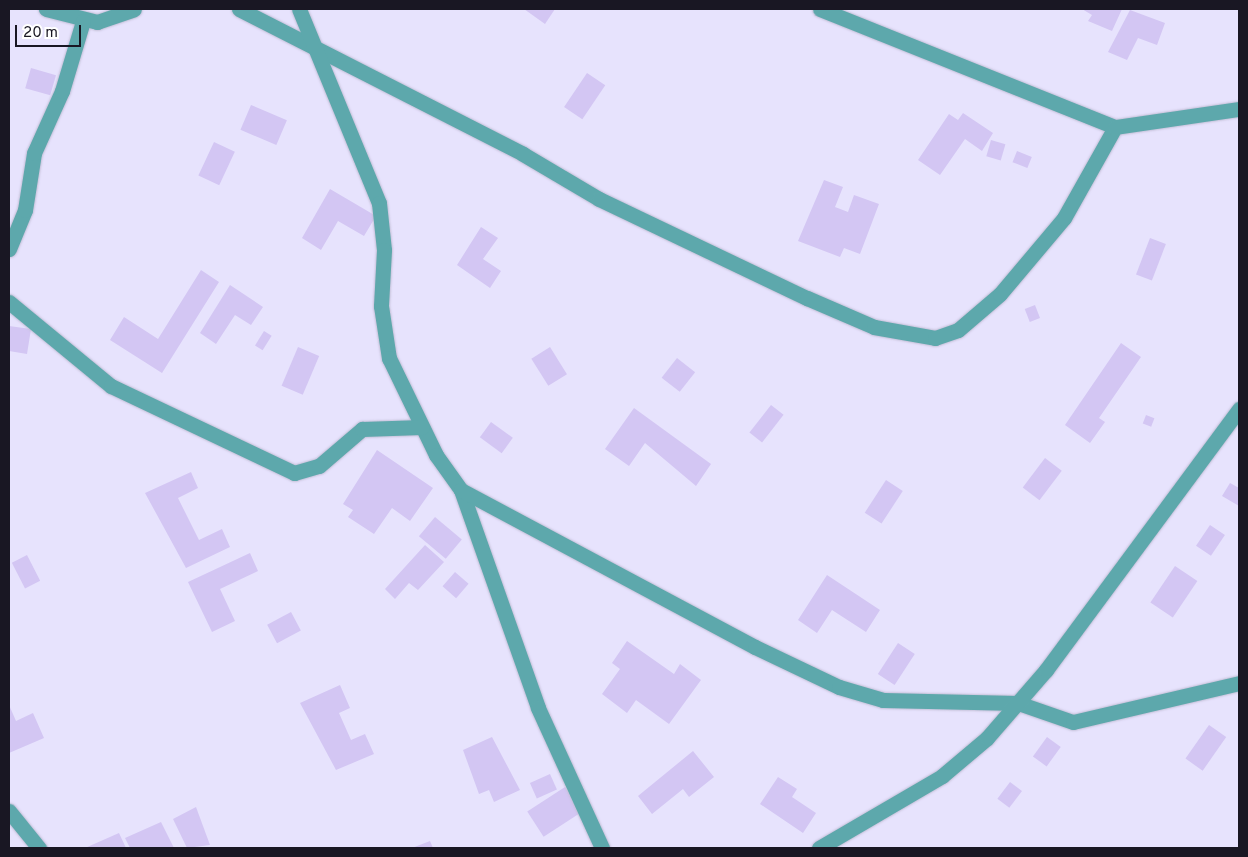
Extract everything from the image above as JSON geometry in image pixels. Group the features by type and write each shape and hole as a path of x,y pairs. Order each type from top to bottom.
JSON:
{"street":[{"path":"46,9 83,21 97,22 134,9"},
{"path":"239,9 523,154 599,199 807,298 874,327 935,338 958,330 979,316 1006,286 1064,218 1115,127"},
{"path":"299,9 379,203 384,250 381,306 389,358 422,427 461,490 538,708 602,848"},
{"path":"820,9 1115,127 1239,108"},
{"path":"9,249 25,210 36,145 62,91 83,21"},
{"path":"9,302 112,386 294,473 319,466 362,429 422,427"},
{"path":"819,848 942,776 987,738 1018,703 1239,409"},
{"path":"461,490 839,687 883,700 1018,703 1073,722 1239,683"},
{"path":"9,811 39,848"}],"building":[{"path":"524,9 555,9 545,24"},
{"path":"1082,9 1122,9 1112,31 1088,21 1092,15"},
{"path":"1130,10 1165,23 1157,45 1138,38 1127,60 1108,52"},
{"path":"31,68 56,75 50,95 25,88"},
{"path":"587,73 605,85 582,119 564,107"},
{"path":"251,105 287,120 276,145 240,130"},
{"path":"963,113 993,133 982,151 965,139 940,175 918,160 949,114 958,120"},
{"path":"991,140 1005,144 1001,160 986,156"},
{"path":"214,142 235,152 219,185 198,176"},
{"path":"1017,151 1032,157 1027,168 1013,162"},
{"path":"824,180 843,187 835,207 848,212 854,195 879,204 860,254 844,248 840,257 798,241"},
{"path":"330,189 376,216 364,236 338,221 321,250 302,238"},
{"path":"481,227 498,238 483,259 501,271 490,288 457,265"},
{"path":"1150,238 1166,244 1152,281 1136,274"},
{"path":"201,270 219,282 162,373 110,340 124,317 158,339"},
{"path":"230,285 263,307 251,325 235,315 216,344 200,333"},
{"path":"1035,305 1040,318 1030,322 1025,309"},
{"path":"9,326 31,329 27,354 9,351"},
{"path":"264,331 272,336 263,350 255,345"},
{"path":"1121,343 1141,357 1099,418 1105,422 1090,443 1065,425"},
{"path":"298,347 319,356 303,395 282,386"},
{"path":"550,347 567,374 548,386 531,359"},
{"path":"677,358 695,372 680,392 662,378"},
{"path":"771,405 784,415 762,442 749,433"},
{"path":"634,408 711,464 696,486 645,443 629,466 605,449"},
{"path":"1146,415 1154,418 1151,427 1143,423"},
{"path":"491,422 513,438 502,453 480,437"},
{"path":"377,450 433,488 410,521 392,508 374,534 348,517 353,510 343,504"},
{"path":"1045,458 1062,471 1040,500 1023,488"},
{"path":"191,472 198,488 178,498 199,540 222,529 230,547 186,568 145,493"},
{"path":"886,480 903,491 882,524 865,513"},
{"path":"1230,483 1239,488 1239,506 1222,496"},
{"path":"435,517 462,539 446,559 419,536"},
{"path":"1210,525 1225,535 1211,556 1196,546"},
{"path":"425,545 444,562 418,590 409,583 395,599 385,589"},
{"path":"250,553 258,571 220,589 235,621 212,632 188,582"},
{"path":"27,555 40,581 25,589 12,563"},
{"path":"1175,566 1197,581 1173,618 1150,602"},
{"path":"455,572 469,584 456,598 443,586"},
{"path":"827,575 880,610 866,632 832,610 817,633 798,620"},
{"path":"291,612 301,631 277,643 267,625"},
{"path":"627,641 674,674 680,664 701,680 669,724 636,700 627,713 602,694 620,669 612,663"},
{"path":"898,643 915,654 895,685 878,674"},
{"path":"340,685 350,708 339,713 351,740 365,734 374,754 336,770 300,703"},
{"path":"9,705 16,721 33,713 44,738 9,753"},
{"path":"1209,725 1226,737 1203,771 1185,759"},
{"path":"492,737 520,790 494,802 489,790 479,794 463,750"},
{"path":"1047,737 1061,747 1047,766 1033,756"},
{"path":"693,751 714,777 689,797 683,789 652,814 638,796"},
{"path":"550,774 557,790 537,798 530,783"},
{"path":"778,777 797,789 792,797 816,813 803,833 760,804"},
{"path":"1010,782 1022,791 1009,808 997,799"},
{"path":"565,787 581,812 544,837 527,812"},
{"path":"196,807 210,845 187,848 173,819"},
{"path":"161,822 174,848 130,848 125,838"},
{"path":"119,833 126,848 85,848"},
{"path":"430,841 433,848 412,848"}]}
